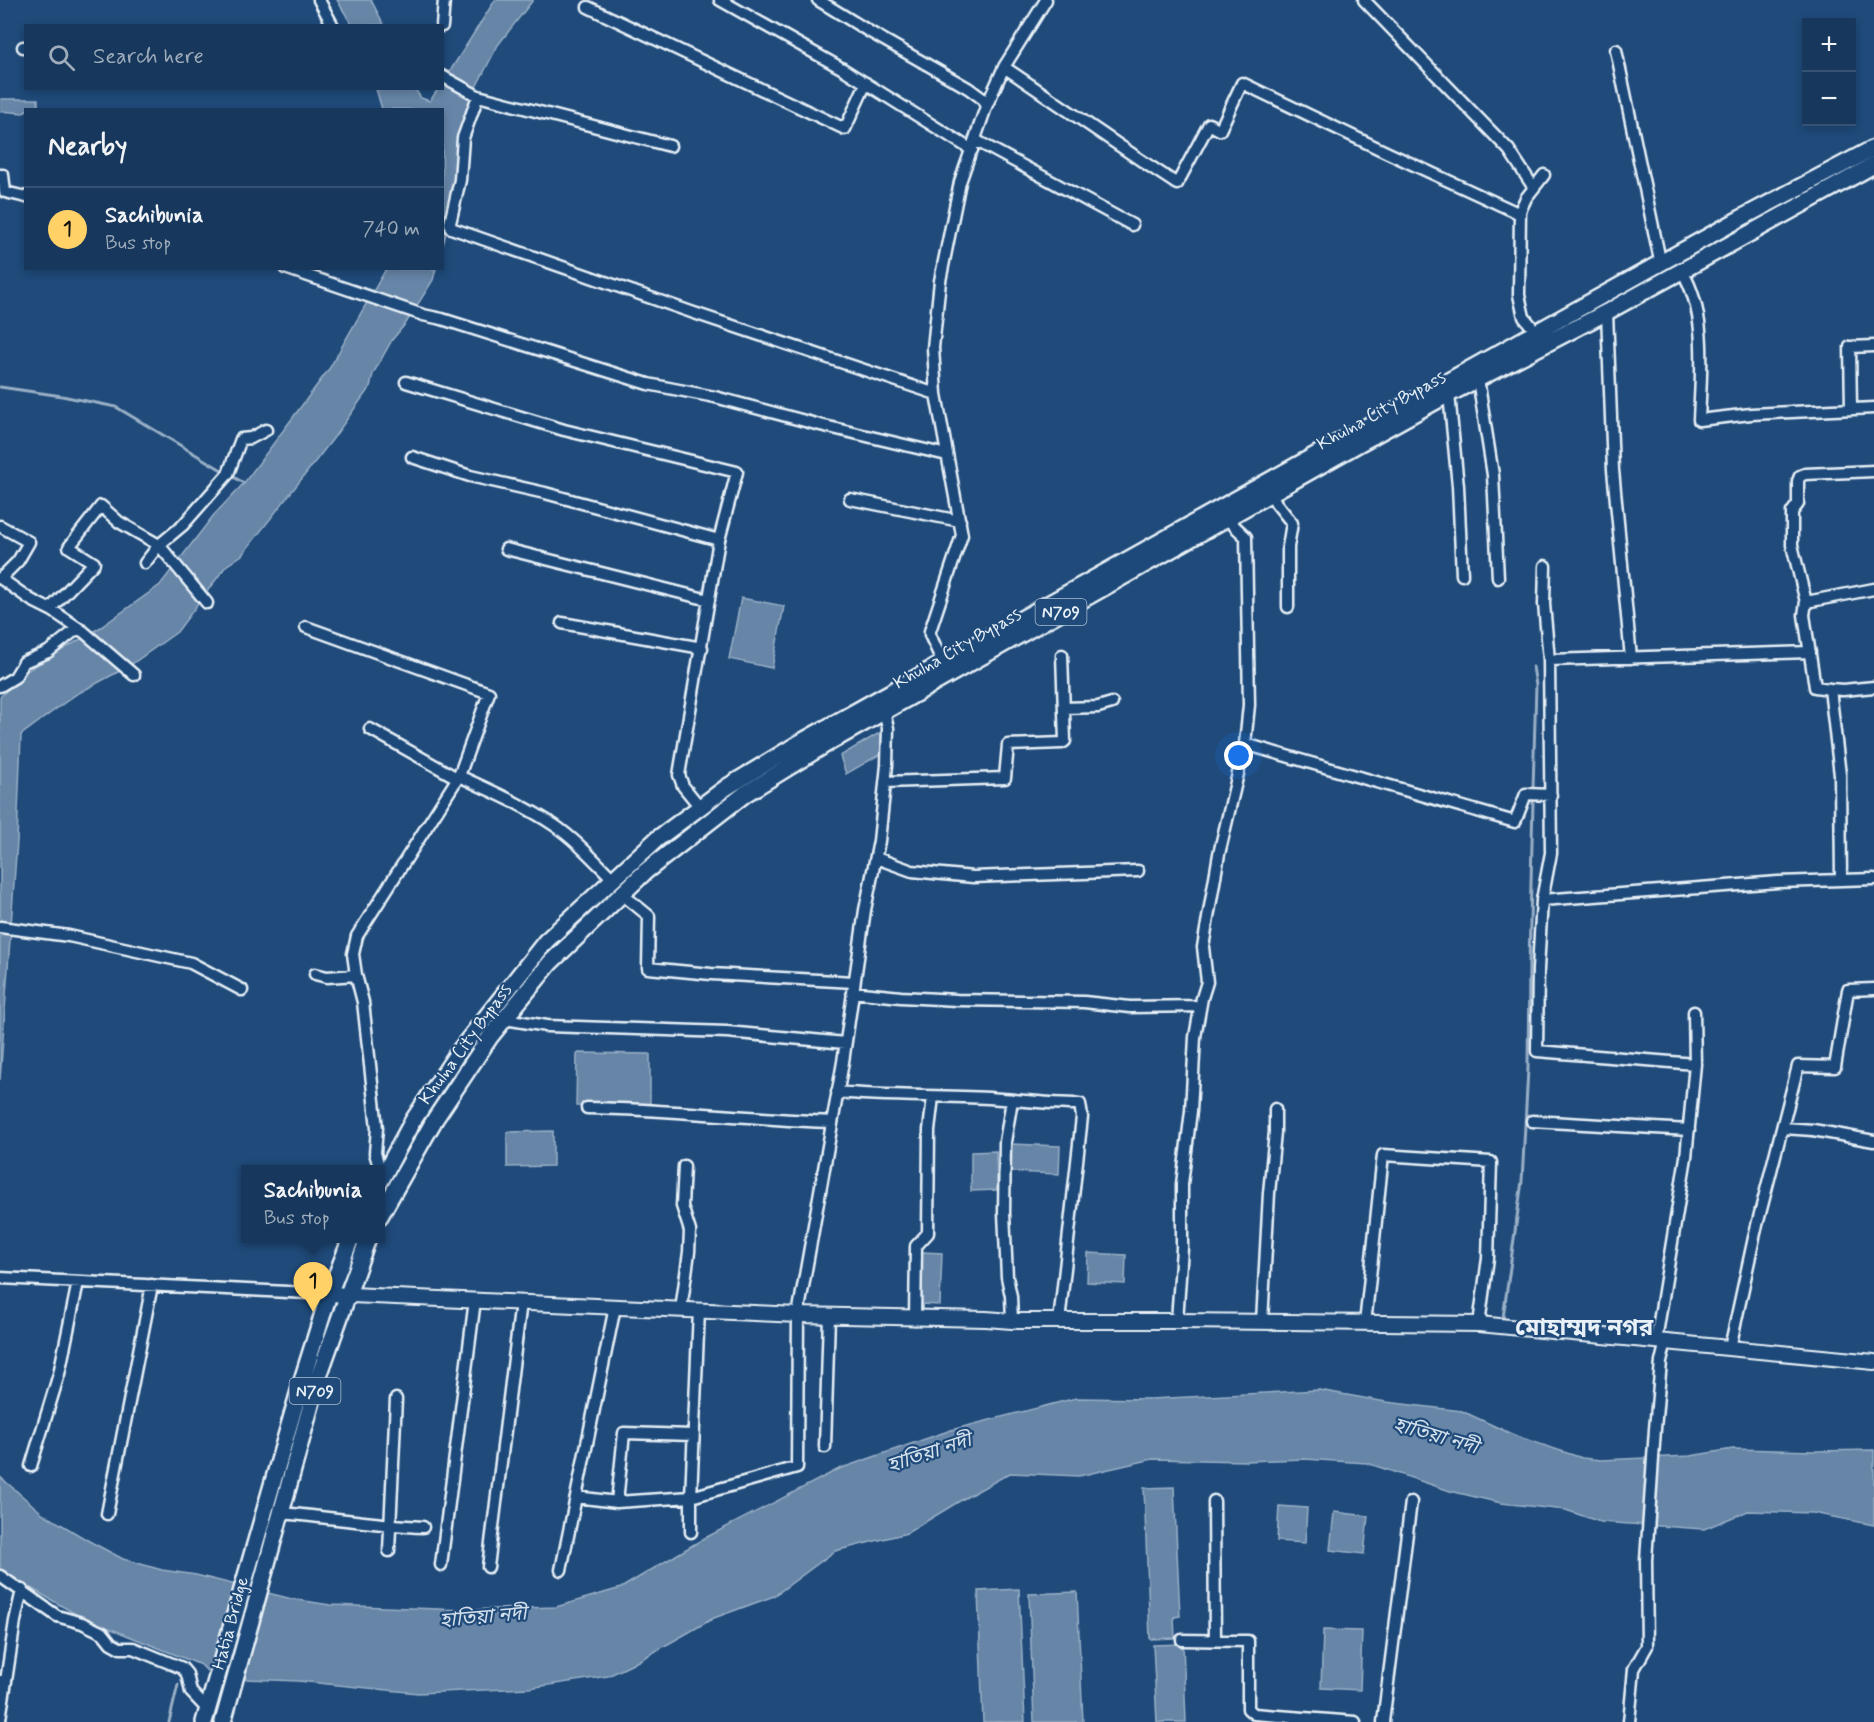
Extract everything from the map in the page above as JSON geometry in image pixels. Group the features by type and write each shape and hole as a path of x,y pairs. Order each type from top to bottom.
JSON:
{"highway":[{"name":"Khulna City Bypass","path":"385,1168 457,1054 546,941 657,839 727,787 801,742 1755,211 1874,148"},
{"name":"Khulna City Bypass","path":"385,1209 435,1119 490,1037 550,963 646,871 745,794 884,712 1226,518 1449,394 1607,312 1874,165"},
{"name":"N709","path":"329,1294 349,1243"},
{"name":"N709","path":"280,1513 319,1376 367,1243"},
{"name":"Hatia Bridge","path":"206,1712 329,1294"},
{"name":"Hatia Bridge","path":"225,1716 280,1513"}],"main road":[{"path":"329,1294 915,1319 1479,1324 1874,1362"}],"street":[{"path":"319,0 332,24"},
{"path":"442,24 444,0"},
{"path":"720,0 974,145 1132,225"},
{"path":"818,0 968,88 983,99 986,107"},
{"path":"943,663 930,631 962,535 936,394 933,348 940,281 960,182 986,107 1004,67 1046,0"},
{"path":"1364,0 1509,150 1534,188"},
{"path":"588,7 844,129 866,83"},
{"path":"1616,50 1661,264"},
{"path":"1004,67 1177,184 1209,123 1220,130 1242,83 1520,214"},
{"path":"444,77 476,95 670,146"},
{"path":"476,95 463,138 460,180 450,223 451,228 936,394"},
{"path":"0,175 3,175 5,192 24,197"},
{"path":"1537,333 1524,317 1519,295 1520,214 1526,198 1544,175"},
{"path":"291,270 423,315 648,384 715,397 947,455"},
{"path":"1682,271 1690,283 1699,318 1701,368 1699,420 1751,414 1874,408"},
{"path":"1607,312 1613,470 1631,658"},
{"path":"1851,409 1850,347 1874,346"},
{"path":"1478,379 1493,475 1498,578"},
{"path":"406,382 564,430 737,472 719,540 679,775 683,786 700,807"},
{"path":"1449,394 1458,486 1462,575"},
{"path":"145,563 159,545 183,525 228,474 241,439 251,438 266,430"},
{"path":"412,457 470,476 545,493 719,540"},
{"path":"1874,471 1805,474 1798,481 1798,504 1792,512 1792,545 1806,602 1804,615 1815,687 1843,690 1874,687"},
{"path":"1271,494 1292,523 1288,547 1288,607"},
{"path":"850,499 960,521"},
{"path":"50,609 94,563 69,547 100,506 119,522 159,545 206,601"},
{"path":"1177,1321 1182,1248 1182,1184 1191,1111 1195,1037 1207,982 1203,947 1219,854 1245,744 1249,705 1246,537 1226,518"},
{"path":"0,526 29,542 18,561 1,578 31,600 50,609 81,630 132,673"},
{"path":"506,549 709,600"},
{"path":"1545,566 1544,604 1549,660 1551,853 1542,900 1537,1052 1695,1064"},
{"path":"1806,602 1874,589"},
{"path":"562,623 702,648"},
{"path":"306,627 489,693 458,777 357,936 353,954 363,1002 377,1128 375,1153 378,1165"},
{"path":"0,686 15,677 24,662 48,652 81,630"},
{"path":"1549,660 1810,652"},
{"path":"885,782 1005,778 1008,745 1065,741 1062,655"},
{"path":"1830,689 1840,775 1841,880"},
{"path":"1064,708 1098,707 1112,704"},
{"path":"576,1497 617,1502 690,1497 796,1467 798,1315 837,1092 865,910 879,841 888,728 884,712"},
{"path":"370,729 458,777 514,801 555,826 581,847 613,879"},
{"path":"1245,744 1515,822 1526,794 1551,795"},
{"path":"876,858 912,871 973,877 1138,871"},
{"path":"1542,900 1778,882 1874,879"},
{"path":"622,894 649,916 648,968 853,987 946,1000 1084,1002 1130,1007 1200,1006"},
{"path":"0,927 14,927 69,936 191,963 242,990"},
{"path":"315,974 327,977 356,975"},
{"path":"1730,1348 1755,1233 1798,1066 1835,1067 1848,990 1874,989"},
{"path":"1629,1722 1634,1669 1647,1646 1646,1560 1661,1341 1689,1130 1695,1064 1694,1012"},
{"path":"505,1019 547,1026 727,1032 845,1043"},
{"path":"837,1092 1080,1104 1082,1117 1059,1322"},
{"path":"915,1319 916,1246 928,1233 929,1130 933,1097"},
{"path":"1012,1100 1005,1142 1004,1213 1012,1321"},
{"path":"587,1108 636,1109 768,1120 831,1122"},
{"path":"1262,1322 1275,1109"},
{"path":"1532,1121 1689,1130"},
{"path":"1783,1128 1813,1130 1874,1141"},
{"path":"1365,1324 1383,1155 1491,1162 1488,1258 1479,1324"},
{"path":"681,1310 690,1231 682,1206 684,1166"},
{"path":"0,1278 329,1294"},
{"path":"31,1466 59,1374 78,1282"},
{"path":"107,1514 152,1285"},
{"path":"441,1565 476,1300"},
{"path":"488,1567 521,1302"},
{"path":"561,1570 615,1306"},
{"path":"691,1532 690,1497 699,1310"},
{"path":"825,1447 829,1316"},
{"path":"389,1551 396,1400"},
{"path":"617,1502 624,1433 693,1435"},
{"path":"1214,1501 1215,1640"},
{"path":"1383,1722 1411,1502"},
{"path":"280,1513 390,1526 423,1527"},
{"path":"0,1576 57,1616 82,1623 103,1633 111,1643 120,1648 133,1648 182,1668 187,1674 191,1692 206,1712"},
{"path":"0,1719 3,1681 21,1590"},
{"path":"1182,1640 1248,1641 1248,1722"},
{"path":"1248,1709 1254,1714 1355,1722"}],"water":[{"path":"337,0 371,0 383,24 351,24"},
{"path":"495,0 533,0 498,45 474,91 466,118 450,218 444,241 444,108 382,108 376,90 416,90 421,98 430,101 437,90 444,90 444,80"},
{"path":"1,99 38,99 38,108 24,108 23,113 1,111"},
{"path":"385,270 436,270 433,280 406,323 392,340 373,374 370,387 332,440 242,555 226,566 177,632 129,666 75,695 21,735 17,841 0,1080 0,697 28,670 101,627 160,585 213,516 244,483 329,369"},
{"path":"741,598 784,606 772,668 729,659"},
{"path":"881,732 884,752 846,774 840,756"},
{"path":"577,1053 650,1054 650,1107 576,1106"},
{"path":"553,1131 553,1166 507,1167 507,1132"},
{"path":"1011,1144 1060,1146 1059,1174 1010,1172"},
{"path":"996,1151 997,1190 971,1191 971,1152"},
{"path":"922,1252 942,1253 940,1305 920,1304"},
{"path":"1088,1253 1126,1255 1125,1284 1087,1282"},
{"name":"হাতিয়া নদী","path":"1319,1390 1386,1402 1462,1411 1516,1436 1582,1458 1601,1460 1690,1456 1733,1449 1874,1450 1874,1525 1813,1513 1748,1511 1704,1529 1600,1522 1566,1510 1501,1503 1450,1491 1367,1463 1304,1459 1246,1461 1153,1459 1079,1476 1010,1473 907,1533 835,1551 774,1596 714,1618 608,1676 529,1688 418,1693 298,1681 245,1679 208,1672 201,1665 79,1616 0,1570 0,1477 42,1513 89,1541 123,1559 162,1570 196,1575 292,1599 330,1605 465,1610 556,1607 621,1588 703,1539 839,1469 951,1430 1076,1398 1150,1399"},
{"path":"1174,1487 1180,1616 1174,1617 1175,1638 1150,1639 1144,1488"},
{"path":"1279,1506 1307,1508 1305,1543 1277,1541"},
{"path":"1334,1512 1368,1516 1364,1554 1330,1550"},
{"path":"1019,1589 1025,1722 983,1722 978,1591"},
{"path":"1077,1592 1083,1722 1034,1722 1029,1594"},
{"path":"1323,1630 1362,1631 1360,1690 1321,1688"},
{"path":"1183,1644 1186,1722 1157,1722 1153,1645"}],"waterway":[{"path":"0,387 116,407 225,472"},
{"path":"230,475 244,483"},
{"path":"1533,667 1536,685 1533,789"},
{"path":"1503,1318 1522,1181 1528,1069 1533,802"},
{"path":"169,1722 178,1685"}],"place":[{"name":"Sachibunia","path":"313,1312"}],"district":[{"name":"মোহাম্মদ নগর","path":"1584,1327"}]}
